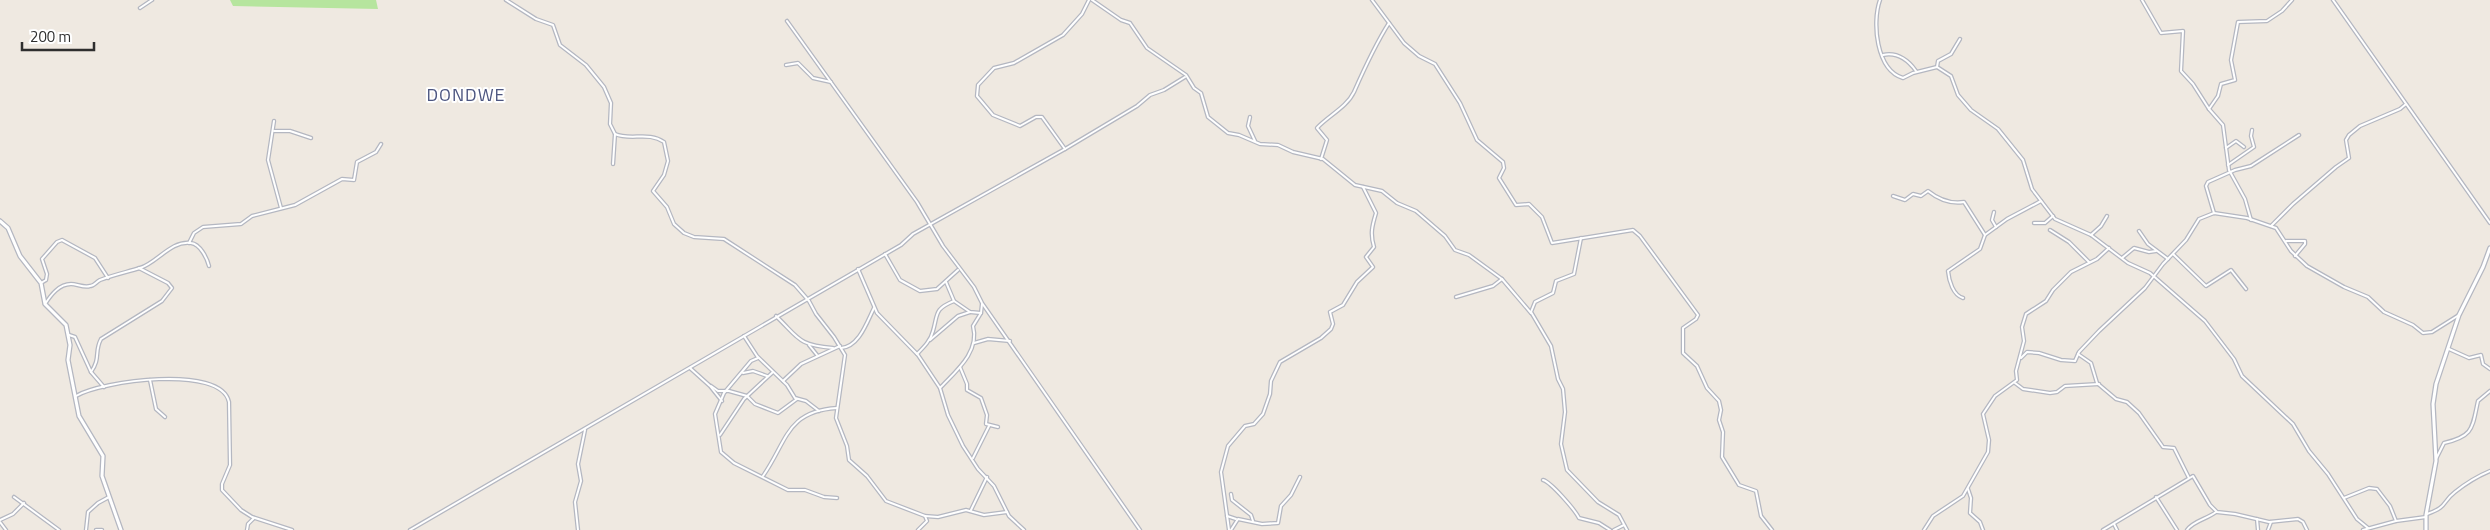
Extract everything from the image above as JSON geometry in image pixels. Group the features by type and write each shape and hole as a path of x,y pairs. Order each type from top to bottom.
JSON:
{"street":[{"path":"140,8 152,0"},
{"path":"506,0 536,19 554,25 560,45 586,65 601,83 611,103 610,124 615,134 613,164"},
{"path":"1065,149 1042,118 1036,117 1020,126 987,111 978,99 977,88 980,82 994,68 1014,63 1063,35 1082,14 1090,0 1121,20 1130,23 1147,48 1164,58 1186,76 1201,94 1209,117 1228,133 1239,135 1256,143 1278,146 1328,162 1354,185 1382,191 1397,203 1416,212 1445,236 1455,250 1469,255 1502,279 1531,313 1551,346 1558,379 1563,389 1565,412 1561,444 1567,470 1598,502 1619,515 1627,530"},
{"path":"1372,0 1406,46 1419,56 1432,62 1449,84 1477,140 1503,162 1504,168 1500,180 1515,204 1529,204 1541,214 1552,244 1636,230 1698,315 1696,319 1683,328 1683,353 1697,366 1707,388 1719,401 1719,420 1723,432 1722,457 1739,485 1756,491 1761,516 1772,530"},
{"path":"1880,0 1875,28 1883,55 1893,72 1903,78 1937,67 1951,76 1958,95 1971,110 1998,129 2023,160 2032,188 2058,222 2091,235 2122,258 2154,276 2208,325 2234,360 2242,376 2296,428 2309,451 2328,474 2357,519 2368,528"},
{"path":"2142,0 2161,34 2183,31 2181,71 2223,125 2229,171 2245,199 2251,220"},
{"path":"2209,109 2219,94 2221,84 2235,80 2230,60 2238,22 2267,21 2282,11 2292,0"},
{"path":"2333,0 2490,223"},
{"path":"787,21 931,225 959,269 974,287 982,303 1140,530"},
{"path":"1321,159 1327,138 1318,128 1353,93 1365,63 1374,53 1378,38 1389,23"},
{"path":"1937,67 1938,61 1954,50 1960,39"},
{"path":"1883,55 1892,54 1909,61 1917,72"},
{"path":"786,66 798,62 813,78 831,82"},
{"path":"410,530 885,254 1034,164 1065,149 1138,106 1149,95 1164,90 1186,76"},
{"path":"2271,226 2292,204 2336,167 2350,158 2346,140 2352,131 2400,109 2406,104"},
{"path":"1250,117 1248,126 1256,143"},
{"path":"274,121 274,131 268,160 281,208"},
{"path":"2228,165 2254,147 2250,136 2252,130"},
{"path":"274,131 290,131 311,138"},
{"path":"615,134 644,135 664,142 668,160 664,175 653,191 667,207 677,227 689,236 724,240 731,243 745,254 762,262 803,292 845,355 836,408 837,422 851,462 867,476 886,501 925,516 938,517 971,510 984,515 1007,512"},
{"path":"2214,213 2207,183 2229,171 2251,166 2299,135"},
{"path":"2226,148 2236,141 2244,148"},
{"path":"189,243 194,233 203,227 241,224 252,216 295,206 342,178 354,180 358,162 376,152 381,144"},
{"path":"1230,530 1220,472 1228,446 1236,434 1246,425 1254,424 1263,414 1270,394 1271,381 1280,362 1324,337 1333,326 1330,312 1343,305 1357,282 1373,267 1366,257 1374,247 1371,229 1376,213 1363,187"},
{"path":"1893,196 1904,200 1913,194 1921,196 1928,191 1944,201 1964,202 1985,235"},
{"path":"1963,298 1959,297 1953,289 1948,272 1980,249 1985,235 2041,201"},
{"path":"1994,212 1992,220 1996,227"},
{"path":"2021,358 2027,352 2039,353 2074,362 2078,354 2154,276 2186,240 2198,219 2214,213 2271,226 2281,232 2295,256 2318,273 2368,297 2384,312 2413,325 2423,333 2432,332 2458,315"},
{"path":"2034,223 2045,223 2053,216"},
{"path":"2091,235 2101,226 2107,216"},
{"path":"0,221 8,228 20,256 40,283 45,304 66,325 70,345 68,360 80,420 103,456 102,476 121,530"},
{"path":"2050,230 2069,242 2089,262"},
{"path":"2139,231 2156,251 2168,259"},
{"path":"1531,313 1535,302 1553,293 1556,281 1574,274 1581,238"},
{"path":"40,283 46,280 47,274 42,259 57,242 62,240 95,258 108,278"},
{"path":"2286,241 2305,241 2295,256"},
{"path":"45,304 53,292 63,286 71,284 90,286 139,268 175,246 189,243 201,250 209,266"},
{"path":"1924,530 1933,516 1956,502 1968,489 1989,448 1988,434 1983,418 1984,412 1995,396 2015,383 2024,342 2022,327 2026,314 2046,301 2053,290 2070,273 2097,259 2109,248"},
{"path":"2122,258 2134,248 2149,252 2156,251"},
{"path":"2426,530 2426,516 2436,461 2434,404 2438,377 2458,315 2483,267 2490,248"},
{"path":"885,254 900,280 918,291 934,290 946,282 959,269"},
{"path":"2173,254 2206,286 2231,270 2246,288"},
{"path":"91,372 98,361 97,347 101,340 162,301 172,288 168,283 139,268"},
{"path":"858,269 878,315 917,354 940,388 948,415 972,460 996,488 1007,512 1024,530"},
{"path":"1456,297 1493,286 1502,279"},
{"path":"946,282 954,301 970,312"},
{"path":"802,301 803,292"},
{"path":"929,341 934,330 936,314 946,304 954,301"},
{"path":"940,388 960,367 974,343 976,337 973,326 980,313 982,303"},
{"path":"809,345 845,348 860,337 874,307"},
{"path":"917,354 958,316 970,312 980,313"},
{"path":"776,316 785,323 790,332 809,345 818,355"},
{"path":"69,335 75,336 91,372 104,387"},
{"path":"744,336 758,358 783,381 797,399 806,401 819,411"},
{"path":"974,343 988,339 1010,341"},
{"path":"783,381 795,368 833,348"},
{"path":"2447,349 2469,358 2482,356 2483,364 2490,369"},
{"path":"2078,354 2090,362 2094,376 2099,384 2116,399 2126,401 2135,409 2150,426 2163,447 2174,448 2189,478"},
{"path":"758,358 751,361 726,391 714,415 720,435 720,449 726,458 788,490 805,490 824,497 837,498"},
{"path":"690,367 718,391 747,396 755,404 778,414 797,399"},
{"path":"960,367 967,390 981,398 987,414 986,424 998,427"},
{"path":"741,374 753,371 768,376"},
{"path":"720,435 747,396 773,372"},
{"path":"955,372 963,376"},
{"path":"76,396 104,387 150,380 188,380 219,388 227,394 230,408 230,462 222,487 241,510 254,518 292,530"},
{"path":"150,380 156,410 165,417"},
{"path":"2015,383 2023,390 2050,393 2057,392 2065,386 2099,384"},
{"path":"711,386 722,400"},
{"path":"2436,461 2444,443 2458,439 2474,425 2478,401 2490,391"},
{"path":"763,476 773,462 787,431 805,417 819,411 836,408"},
{"path":"972,460 990,426"},
{"path":"578,530 575,502 581,481 578,464 586,429"},
{"path":"582,430 584,434"},
{"path":"2363,530 2396,521 2426,516 2442,508 2454,492 2482,474 2490,472"},
{"path":"2103,530 2143,508 2156,497 2193,476 2216,512"},
{"path":"971,510 986,477"},
{"path":"1227,516 1262,524 1278,523 1281,506 1291,495 1300,477"},
{"path":"1543,480 1551,483 1558,495 1577,512 1579,518 1599,523 1610,530"},
{"path":"2344,498 2369,488 2377,489 2390,506 2396,521"},
{"path":"1968,489 1971,498 1970,513 1980,522 1983,530"},
{"path":"1231,494 1232,500 1251,515 1253,521"},
{"path":"14,497 59,530"},
{"path":"86,530 88,512 98,503 110,497"},
{"path":"2156,497 2177,530"},
{"path":"6,530 0,521 13,514 24,503"},
{"path":"2187,530 2192,524 2204,520 2216,512 2271,522 2299,519 2306,530"},
{"path":"918,530 927,521 925,516"},
{"path":"247,530 248,524 254,518"},
{"path":"2257,519 2258,530"},
{"path":"1230,530 1238,520"},
{"path":"2268,530 2271,522"},
{"path":"2114,524 2117,530"},
{"path":"1614,530 1624,525"},
{"path":"96,530 102,530"}],"green space":[{"path":"230,0 376,0 378,9 233,6"}],"district":[{"name":"DONDWE","path":"466,94"}]}
